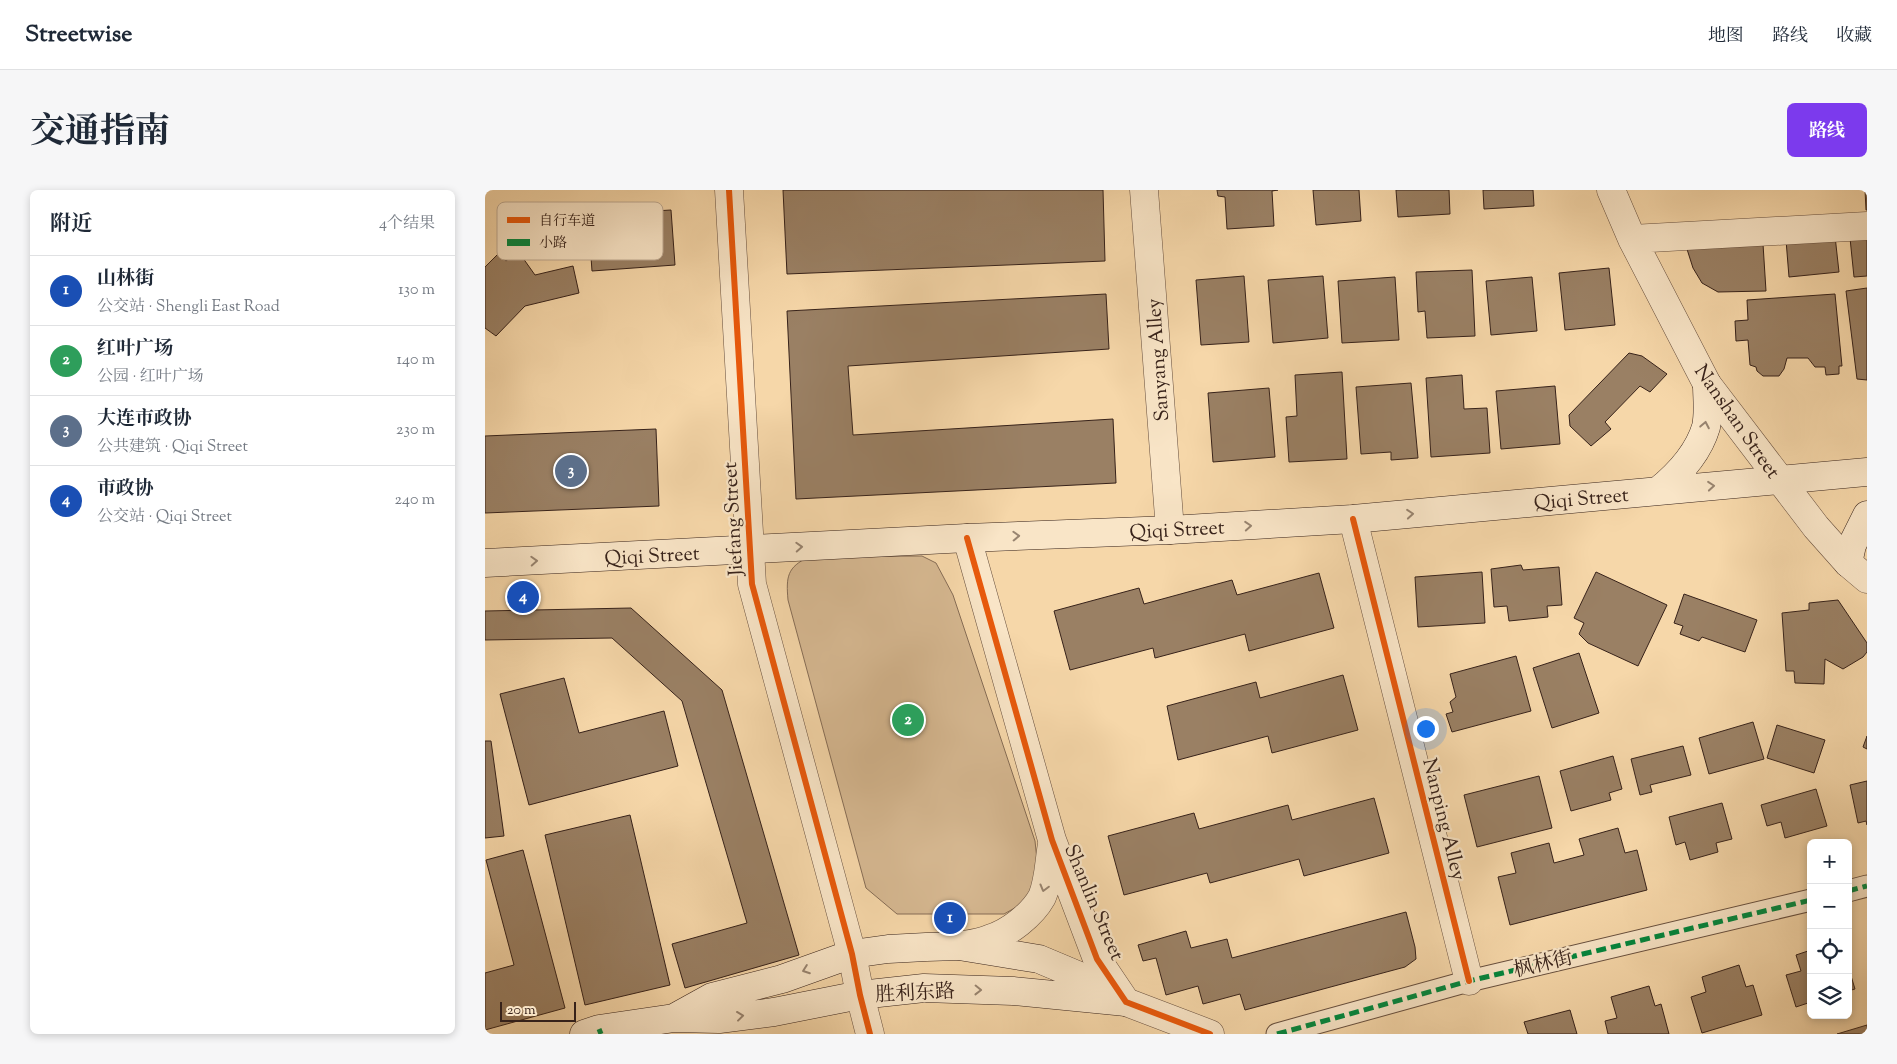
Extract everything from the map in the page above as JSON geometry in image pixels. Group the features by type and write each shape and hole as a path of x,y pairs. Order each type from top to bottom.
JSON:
{"street":[{"name":"Jiefang Street","path":"729,190 752,584 852,954 860,995"},
{"name":"Sanyang Alley","path":"1144,190 1170,530"},
{"name":"Nanshan Street","path":"1611,190 1632,240 1707,384 1816,527 1857,571"},
{"path":"1632,240 1867,226"},
{"path":"1658,491 1679,474 1697,450 1707,426 1707,384"},
{"name":"Qiqi Street","path":"485,563 967,538 1170,530 1353,519 1867,472"},
{"path":"1857,571 1852,545 1867,515"},
{"name":"Nanping Alley","path":"1353,519 1469,981"},
{"name":"Shanlin Street","path":"967,538 1052,840 1097,959 1126,1002"},
{"path":"595,1033 674,1018 712,997 782,979 852,954 888,949 959,946 990,939 1011,927 1033,910 1043,895 1052,840"},
{"path":"1852,890 1867,886"},
{"name":"枫林街","path":"1277,1034 1469,981 1807,901"},
{"path":"959,946 1039,958 1089,980 1126,1002 1210,1034"},
{"name":"胜利东路","path":"674,1018 719,1019 774,1012 860,995 924,988 1013,991 1126,1002"},
{"path":"860,995 870,1034"}],"shaded area":[{"path":"922,556 936,563 953,595 1035,841 1038,870 1033,893 1020,905 1004,914 897,914 866,888 788,600 787,585 789,574 796,565 809,557"}],"building":[{"path":"783,190 1103,190 1105,261 787,274"},
{"path":"1217,190 1278,190 1272,191 1274,226 1227,229 1225,197 1218,196"},
{"path":"1313,190 1359,190 1361,221 1316,225"},
{"path":"1396,190 1449,190 1450,214 1398,217"},
{"path":"1483,190 1533,190 1534,206 1484,209"},
{"path":"1865,190 1867,190 1867,210 1866,210"},
{"path":"663,210 671,210 675,265 592,271 591,260 663,260"},
{"path":"1835,236 1839,272 1789,277 1786,240"},
{"path":"1867,236 1867,276 1854,277 1850,238"},
{"path":"1763,244 1766,291 1718,292 1702,283 1693,268 1686,246"},
{"path":"497,255 497,260 524,260 535,275 573,266 579,293 525,306 496,336 485,328 485,267"},
{"path":"1609,268 1615,325 1565,330 1559,273"},
{"path":"1472,270 1475,336 1427,338 1425,311 1418,312 1416,272"},
{"path":"1244,276 1249,342 1201,345 1196,280"},
{"path":"1323,276 1328,338 1273,343 1268,280"},
{"path":"1395,277 1399,340 1342,343 1338,281"},
{"path":"1532,277 1537,331 1491,335 1486,281"},
{"path":"1867,288 1867,380 1857,379 1846,291"},
{"path":"1106,294 1109,349 848,366 853,435 1113,419 1116,483 796,499 787,311"},
{"path":"1835,294 1842,366 1839,366 1839,374 1826,375 1825,367 1815,367 1808,358 1787,358 1784,369 1779,376 1763,376 1757,371 1756,367 1750,365 1748,340 1736,341 1735,321 1748,320 1747,300"},
{"path":"1629,353 1642,356 1667,374 1650,392 1640,386 1605,422 1611,429 1591,446 1570,426 1569,415"},
{"path":"1342,372 1347,459 1289,462 1286,417 1297,416 1295,375"},
{"path":"1462,375 1464,409 1487,408 1490,453 1431,457 1426,378"},
{"path":"1411,383 1418,458 1391,460 1391,452 1361,454 1356,387"},
{"path":"1555,386 1560,444 1501,449 1496,391"},
{"path":"1269,388 1275,457 1213,462 1208,393"},
{"path":"656,429 659,506 485,513 485,436"},
{"path":"1521,565 1523,570 1559,567 1562,605 1547,606 1548,617 1509,621 1507,606 1494,607 1491,569"},
{"path":"1482,572 1485,623 1418,627 1415,577"},
{"path":"1596,572 1667,605 1638,666 1588,643 1579,634 1584,623 1574,618"},
{"path":"1319,573 1334,628 1249,651 1245,634 1155,658 1153,648 1070,670 1054,611 1139,588 1144,604 1232,580 1237,595"},
{"path":"1684,594 1757,620 1745,652 1702,637 1699,641 1680,634 1683,626 1674,623"},
{"path":"1838,600 1867,643 1867,652 1863,657 1843,669 1825,659 1824,684 1795,683 1794,671 1786,671 1782,613 1809,610 1809,603"},
{"path":"631,608 722,690 799,955 685,988 672,944 747,923 682,701 612,638 485,640 485,611"},
{"path":"1579,653 1599,713 1552,728 1533,668"},
{"path":"1516,656 1531,711 1452,732 1446,714 1453,712 1450,702 1456,697 1450,674"},
{"path":"1343,675 1358,730 1272,753 1268,736 1178,760 1167,706 1256,682 1260,698"},
{"path":"564,678 579,733 664,711 678,766 529,805 500,694"},
{"path":"1753,722 1764,759 1709,774 1699,738"},
{"path":"1777,725 1825,740 1814,773 1767,758"},
{"path":"1867,736 1867,749 1863,747"},
{"path":"485,741 491,741 504,836 485,838"},
{"path":"1683,746 1691,775 1650,785 1652,792 1640,795 1631,759"},
{"path":"1613,756 1622,789 1609,793 1611,800 1571,811 1560,771"},
{"path":"1539,776 1552,828 1477,847 1464,795"},
{"path":"1867,781 1867,825 1866,821 1858,823 1850,785"},
{"path":"1816,789 1827,826 1785,838 1781,822 1767,826 1761,805"},
{"path":"1374,798 1389,853 1304,876 1299,859 1210,883 1207,873 1124,895 1108,836 1194,813 1199,829 1288,805 1292,820"},
{"path":"1722,803 1732,839 1716,843 1718,852 1690,860 1685,842 1676,845 1669,817"},
{"path":"630,815 670,985 585,1005 545,835"},
{"path":"1618,828 1625,853 1637,850 1647,890 1510,925 1498,877 1516,873 1511,853 1549,843 1554,863 1584,855 1579,839"},
{"path":"523,850 565,1008 485,1030 485,973 514,965 486,860"},
{"path":"1406,912 1415,947 1416,959 1405,967 1245,1010 1240,994 1203,1004 1198,986 1166,995 1156,958 1143,961 1138,945 1186,931 1191,948 1227,939 1232,958"},
{"path":"1807,951 1807,1003 1796,1007 1786,975 1801,971 1796,955"},
{"path":"1739,965 1746,987 1753,985 1762,1015 1702,1033 1691,997 1706,992 1702,977"},
{"path":"1852,979 1855,989 1852,990"},
{"path":"1649,986 1655,1006 1661,1004 1669,1034 1608,1034 1605,1021 1617,1018 1611,997"},
{"path":"1570,1010 1577,1034 1528,1034 1524,1022"},
{"path":"1867,1025 1867,1034 1837,1034"}],"marked path":[{"path":"1852,890 1867,886"},
{"path":"1277,1034 1469,981 1807,901"},
{"path":"599,1029 601,1034"}],"cycle path":[{"path":"729,190 752,584 852,954 870,1034"},
{"path":"1353,519 1469,981"},
{"path":"967,538 1052,840 1097,959 1126,1002 1210,1034"}],"place":[{"name":"大连市政协","path":"571,471"},
{"name":"市政协","path":"523,597"},
{"name":"红叶广场","path":"908,720"},
{"name":"山林街","path":"950,918"}]}
